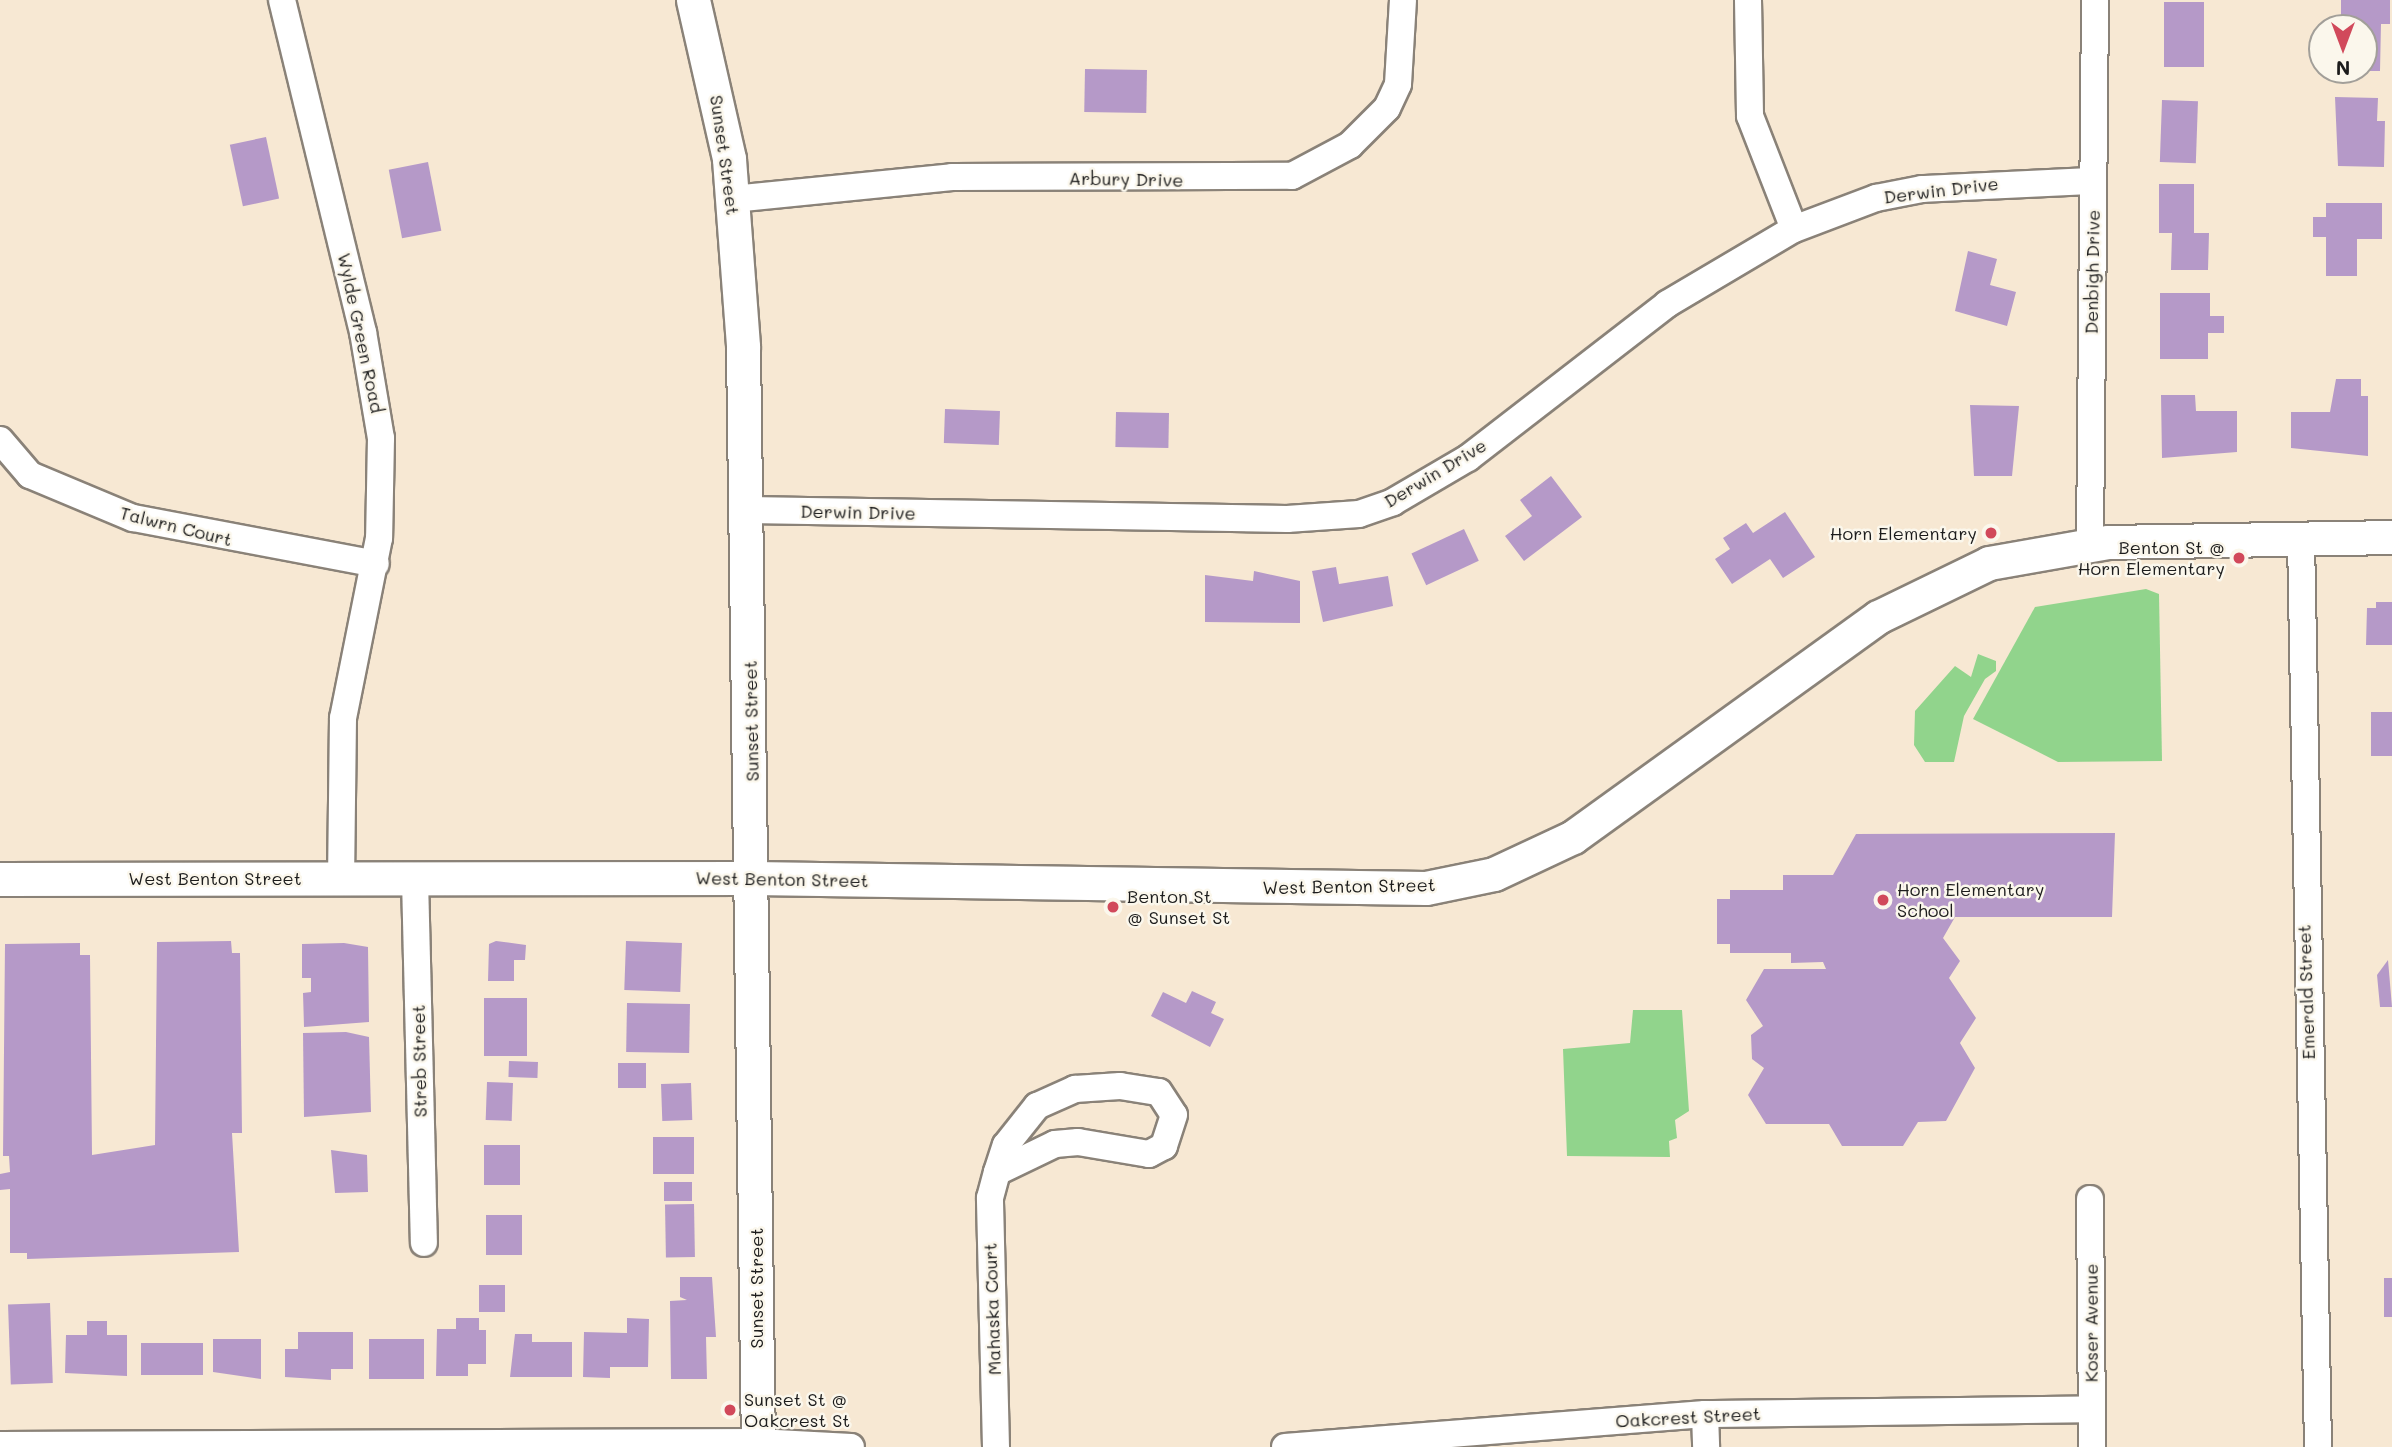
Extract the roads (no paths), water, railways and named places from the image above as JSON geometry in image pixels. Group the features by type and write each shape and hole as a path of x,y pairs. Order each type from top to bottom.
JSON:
{"street":[{"name":"Wylde Green Road","path":"282,0 376,391 382,502 376,564 343,718 341,878"},
{"name":"Sunset Street","path":"693,0 718,97 733,200 748,510 757,1444"},
{"name":"Arbury Drive","path":"733,200 952,177 1292,176 1350,145 1387,108 1398,84 1403,0"},
{"path":"1748,0 1750,116 1794,229"},
{"name":"Denbigh Drive","path":"2090,543 2095,0"},
{"name":"Derwin Drive","path":"748,510 1287,519 1359,514 1394,502 1468,458 1667,304 1794,229 1922,189 2093,181"},
{"name":"Talwrn Court","path":"0,439 30,475 133,518 376,564"},
{"name":"West Benton Street","path":"0,879 753,878 1317,888 1461,883 1531,860 1573,837 1878,617 1932,586 2039,549 2090,543 2392,537"},
{"name":"Emerald Street","path":"2301,538 2318,1447"},
{"name":"Streb Street","path":"415,879 424,1243"},
{"name":"Mahaska Court","path":"996,1447 990,1226 997,1172 1018,1125 1037,1106 1075,1089 1158,1093 1174,1115 1164,1146 1149,1154 1078,1142 1055,1144 997,1172"},
{"name":"Koser Avenue","path":"2090,1199 2092,1447"},
{"name":"Oakcrest Street","path":"1285,1447 1351,1444 1705,1414 2091,1409"},
{"path":"1705,1414 1706,1447"},
{"path":"0,1445 757,1444 851,1447"}],"place":[{"name":"Horn Elementary","path":"1991,533"},
{"name":"Benton St @ Horn Elementary","path":"2239,558"},
{"name":"Horn Elementary School","path":"1883,900"},
{"name":"Benton St @ Sunset St","path":"1113,907"},
{"name":"Sunset St @ Oakcrest St","path":"730,1410"}]}
